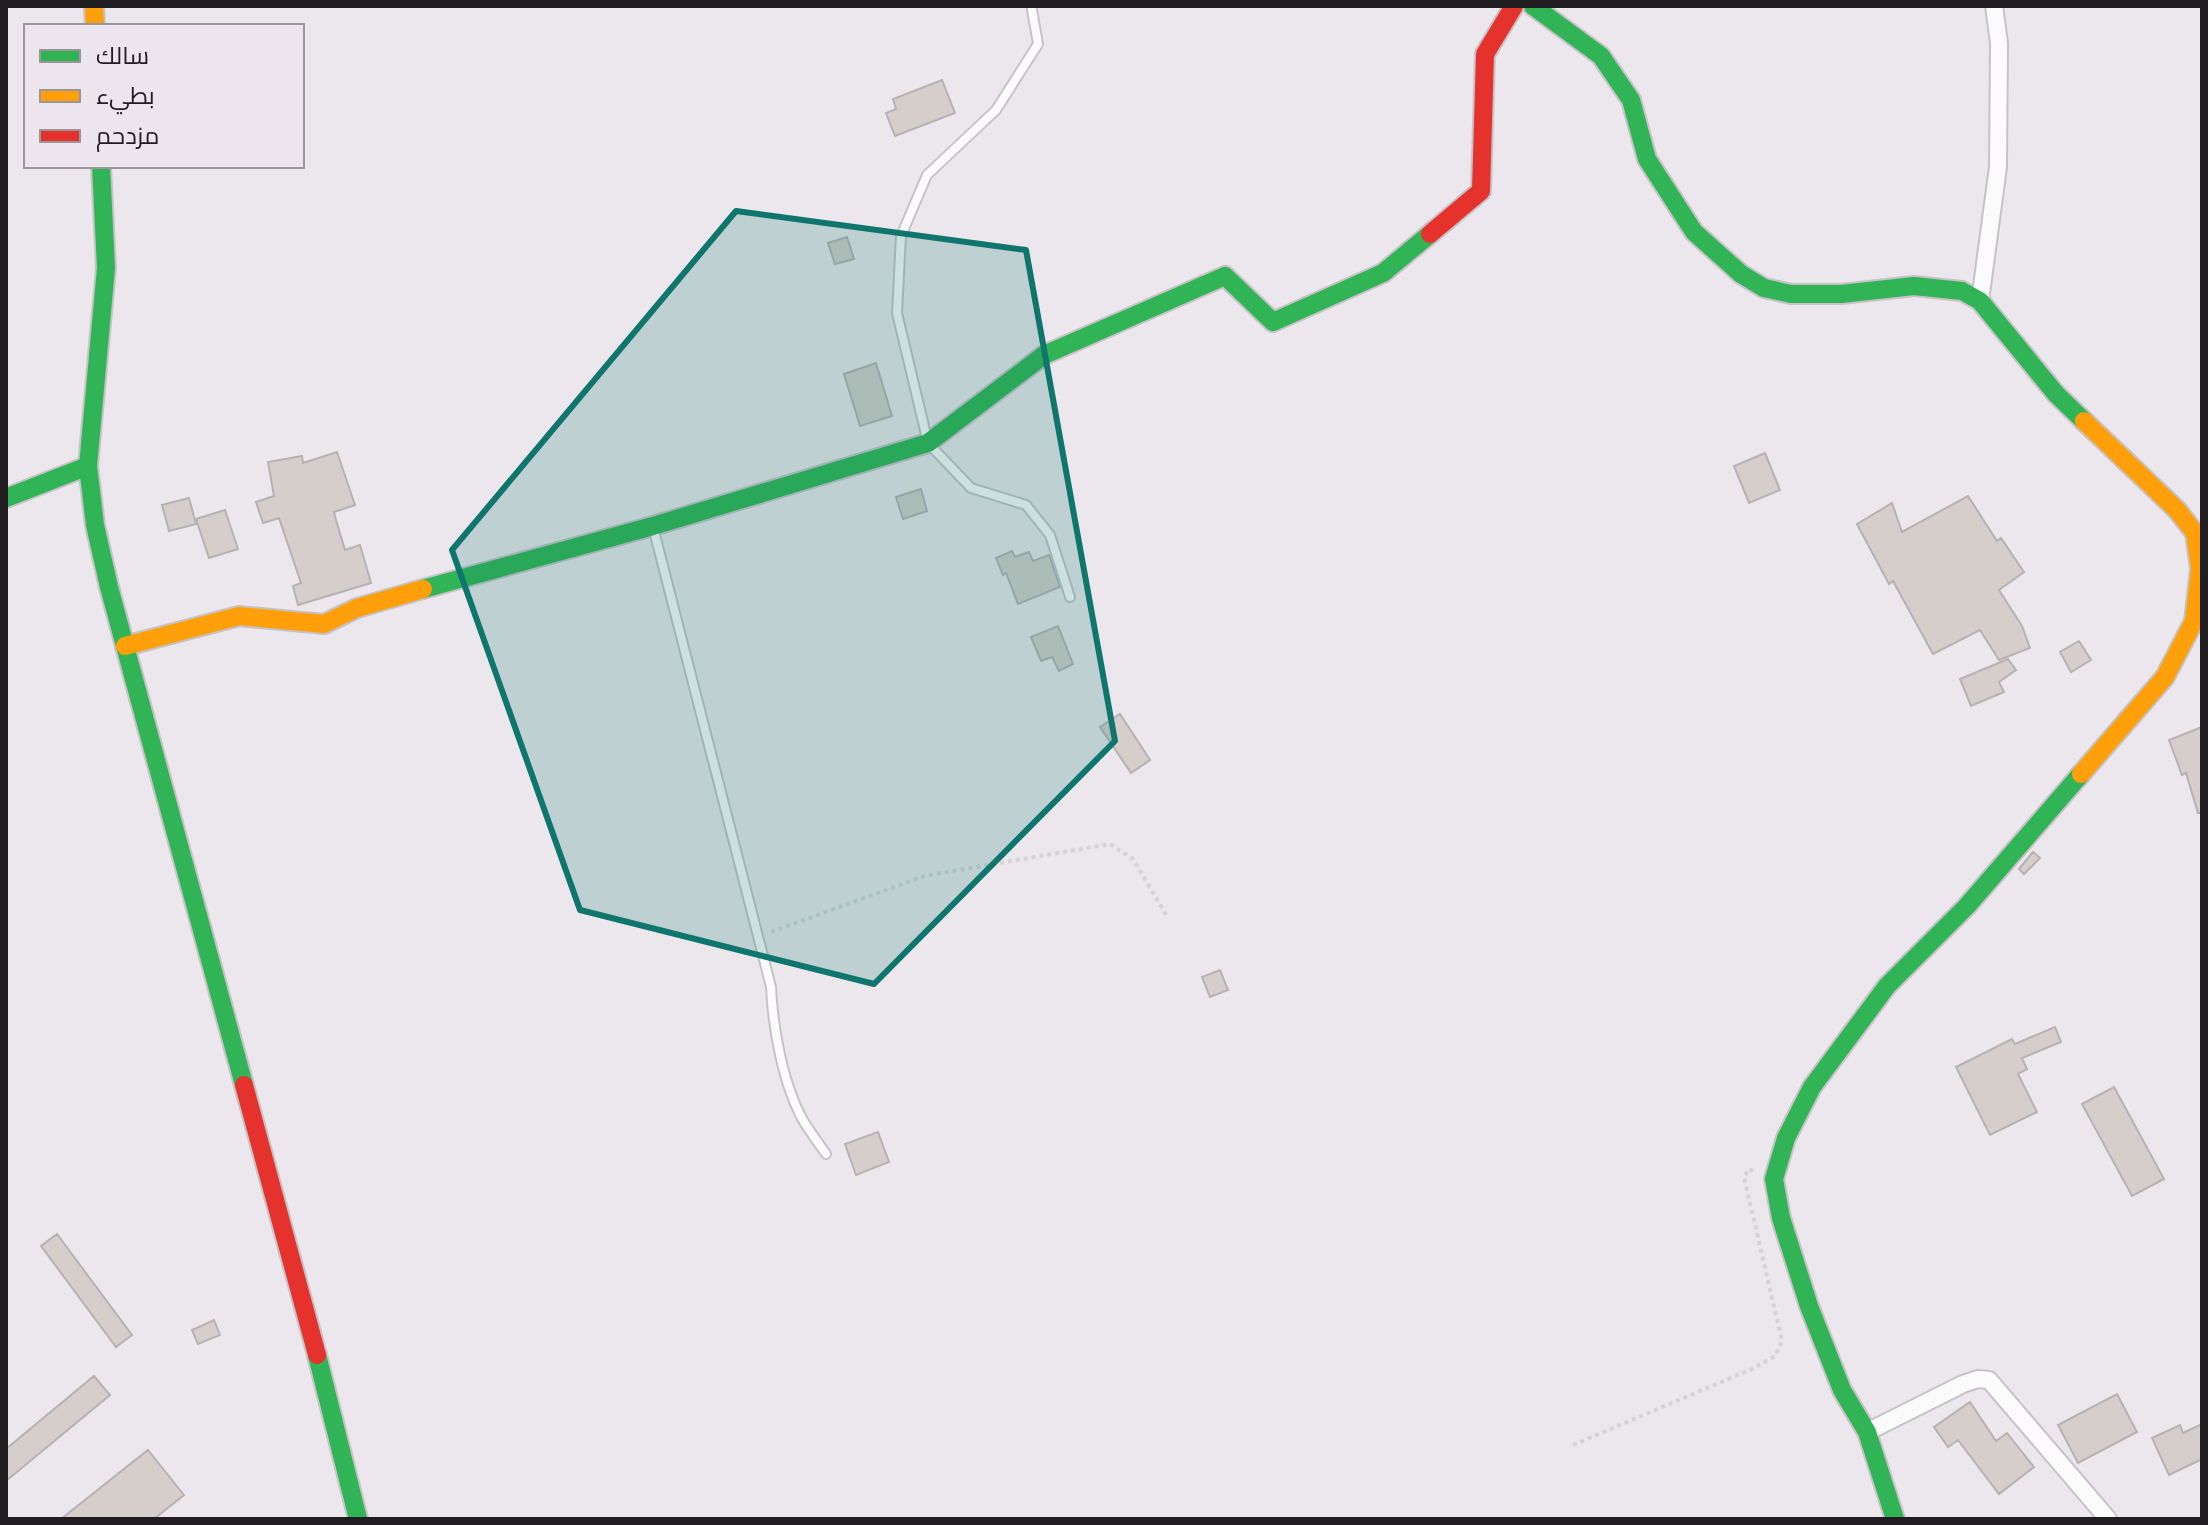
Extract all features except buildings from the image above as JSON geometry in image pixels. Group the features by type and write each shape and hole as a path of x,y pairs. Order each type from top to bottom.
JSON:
{"street":[{"path":"125,646 239,616 324,624 357,608 653,526 928,443 1044,355 1225,276 1273,322 1383,273 1481,191 1485,54 1514,6"},
{"path":"1533,6 1601,56 1631,100 1647,159 1694,232 1741,274 1764,288 1791,294 1841,294 1914,286 1962,291 1980,301 2056,394 2199,532 2200,569 2194,621 2165,677 1967,906 1887,986 1812,1087 1786,1138 1774,1179 1781,1218 1809,1306 1842,1390 1867,1432 1895,1519"},
{"path":"1980,301 1998,167 1999,43 1994,6"},
{"path":"101,168 106,268 88,466 95,525 303,1300 358,1519"},
{"path":"6,498 88,466"},
{"path":"1867,1432 1963,1384 1978,1379 1989,1380 2108,1519"}],"lane":[{"path":"1032,10 1038,44 996,110 927,175 901,236 897,313 928,443 971,488 1026,505 1050,535 1070,597"},
{"path":"653,526 771,987 772,1020 792,1096 804,1122 826,1154"}],"path":[{"path":"757,937 924,876 1110,844 1133,859 1168,918"},
{"path":"1573,1445 1754,1368 1775,1356 1782,1341 1744,1177 1749,1169 1774,1179"}],"highlighted area":[{"path":"736,211 1026,250 1115,741 874,984 580,910 452,550"}],"traffic: fast":[{"path":"1533,6 1601,56 1631,100 1647,159 1694,232 1741,274 1764,288 1791,294 1841,294 1914,286 1962,291 1980,301 2056,394 2084,421"},
{"path":"6,498 88,466 106,268 101,168"},
{"path":"423,589 653,526 928,443 1044,355 1225,276 1273,322 1383,273 1430,234"},
{"path":"88,466 95,525 109,587 244,1085"},
{"path":"1895,1519 1867,1432 1842,1390 1809,1306 1781,1218 1774,1179 1786,1138 1812,1087 1887,986 1967,906 2081,774"},
{"path":"317,1355 358,1519"}],"traffic: slow":[{"path":"94,6 95,24"},
{"path":"2081,774 2165,677 2194,621 2200,569 2195,533 2177,510 2084,421"},
{"path":"125,646 239,616 324,624 357,608 423,589"}],"traffic: jam":[{"path":"1430,234 1481,191 1485,54 1514,6"},
{"path":"244,1085 317,1355"}]}
